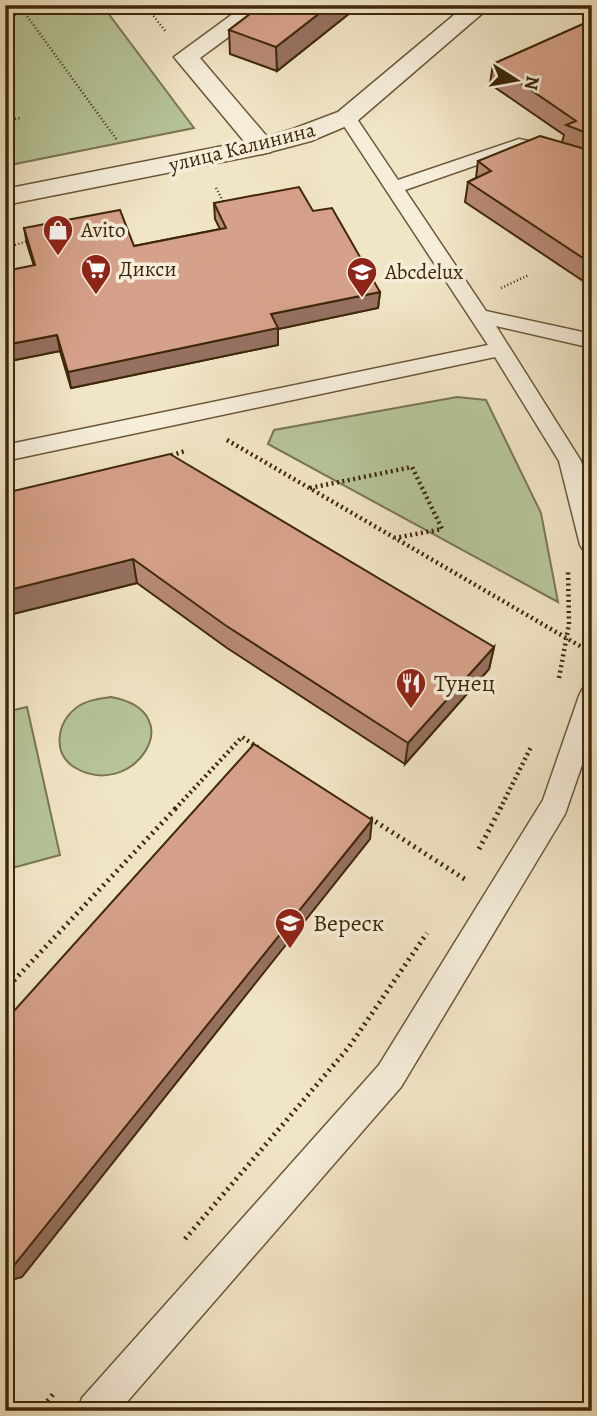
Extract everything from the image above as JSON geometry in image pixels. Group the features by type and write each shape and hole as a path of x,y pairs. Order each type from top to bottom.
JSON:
{"street":[{"path":"261,5 186,57 262,146"},
{"name":"улица Калинина","path":"5,197 262,146 302,135 347,117 481,5"}],"lane":[{"path":"347,117 480,316 570,461 592,545"},
{"path":"394,187 519,144 558,152 592,165"},
{"path":"480,316 562,332 592,341"},
{"path":"5,453 501,349"},
{"path":"95,1411 390,1076 555,805 592,696"}],"path":[{"path":"19,5 117,141"},
{"path":"5,18 24,12"},
{"path":"5,122 20,118"},
{"path":"214,184 229,213"},
{"path":"5,248 37,239"},
{"path":"498,290 528,275"},
{"path":"183,415 592,653"},
{"path":"166,457 190,449"},
{"path":"309,488 412,467 442,529 395,538"},
{"path":"556,692 568,639 573,600 566,560"},
{"path":"5,990 242,737 265,752"},
{"path":"477,854 534,742"},
{"path":"360,812 498,900"},
{"path":"456,890 470,866"},
{"path":"181,1244 349,1047 433,924"},
{"path":"39,1411 57,1390"}],"green space":[{"path":"5,5 102,5 194,128 5,166"},
{"path":"457,397 486,400 541,513 558,602 268,444 274,430"},
{"path":"111,697 136,706 148,719 151,735 145,751 133,765 116,773 96,775 74,767 67,761 60,746 61,730 70,714 80,705"},
{"path":"27,707 60,855 5,870 5,712"}],"building":[{"path":"262,5 330,5 276,47 229,30"},
{"path":"592,20 592,135 566,125 576,121 493,64"},
{"path":"540,136 592,151 592,264 468,182 491,171 478,161"},
{"path":"299,187 313,211 332,208 380,292 271,314 278,328 68,372 57,335 5,345 5,271 35,265 24,228 120,210 134,246 226,228 214,203"},
{"path":"170,454 494,647 408,743 225,625 133,559 5,591 5,493"},
{"path":"254,744 372,820 12,1268 5,1270 5,1021"}],"place":[{"name":"Avito","path":"58,257"},
{"name":"Дикси","path":"96,296"},
{"name":"Abcdelux","path":"362,299"},
{"name":"Тунец","path":"411,710"},
{"name":"Вереcк","path":"290,950"}]}
